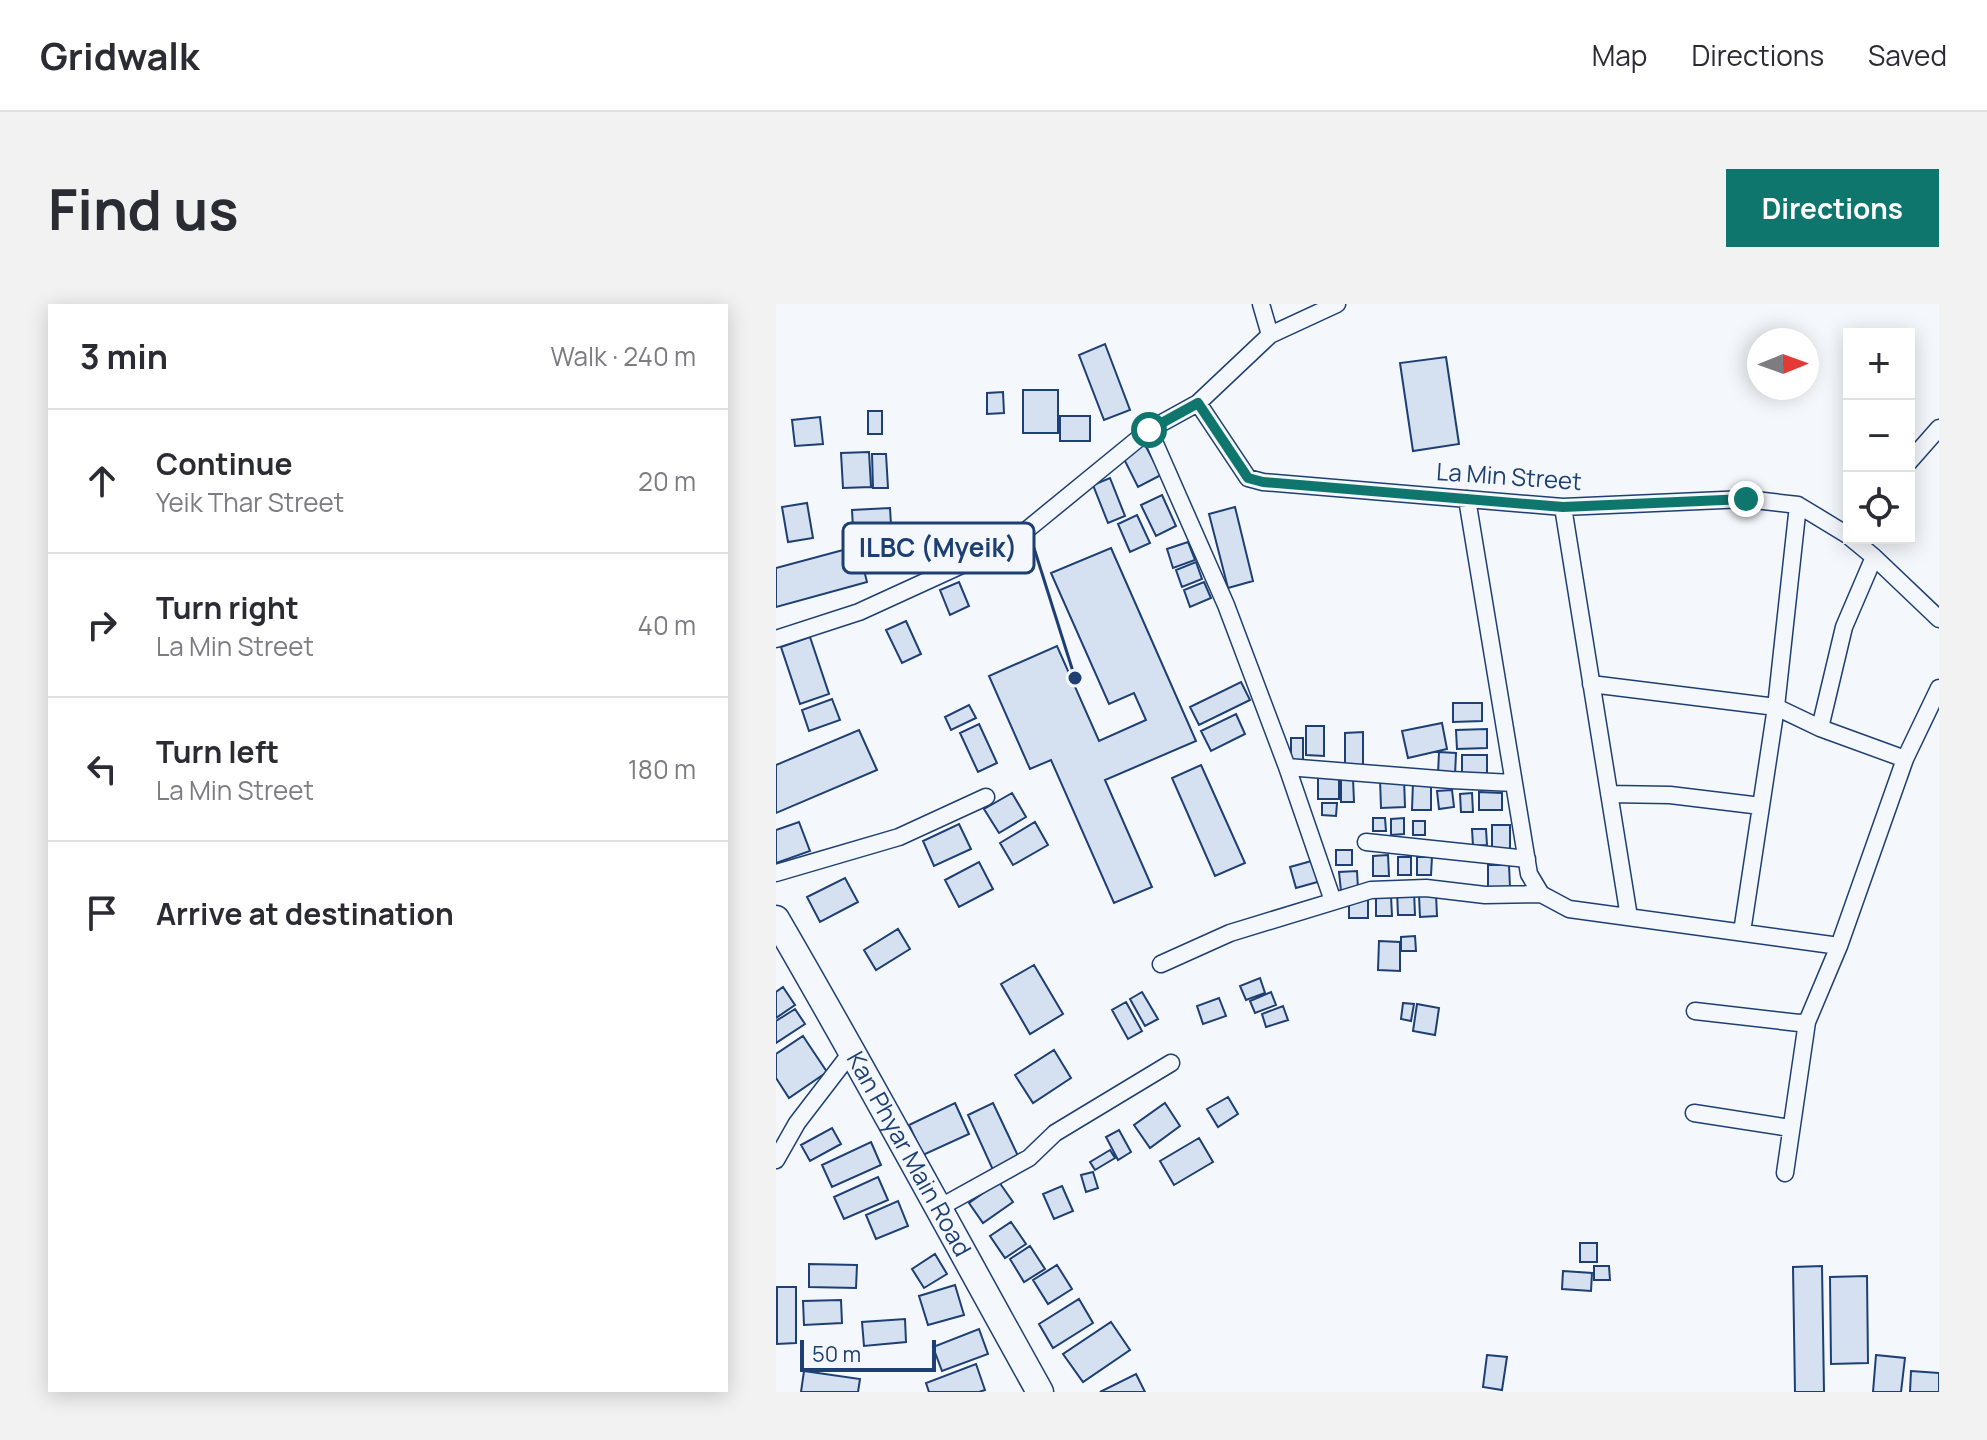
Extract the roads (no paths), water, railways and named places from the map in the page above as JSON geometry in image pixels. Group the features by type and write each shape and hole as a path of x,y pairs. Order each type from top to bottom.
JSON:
{"main road":[{"name":"Kan Phyar Main Road","path":"776,919 853,1050 937,1209 1040,1392"}],"street":[{"path":"1261,304 1270,335"},
{"path":"776,639 859,612 1012,542 1149,430 1198,403 1270,335 1337,304"},
{"name":"La Min Street","path":"1198,403 1248,478 1263,482 1563,507 1746,499 1798,505 1843,531"},
{"path":"1915,455 1939,428"},
{"path":"1149,430 1226,605 1333,901"},
{"path":"1467,499 1529,874 1541,894"},
{"path":"1742,932 1776,707 1798,505"},
{"path":"1563,507 1629,917"},
{"name":"La Min Street","path":"1859,544 1939,619"},
{"path":"1820,728 1844,627 1874,557"},
{"path":"1591,684 1776,707 1820,728 1905,759"},
{"path":"1785,1173 1807,1022 1839,946 1905,759 1939,688"},
{"path":"1287,767 1514,783"},
{"path":"1609,794 1670,795 1761,806"},
{"path":"776,873 899,837 986,797"},
{"path":"1366,842 1527,859"},
{"path":"1161,964 1230,933 1371,890 1426,888 1485,895 1541,894 1569,909 1839,946"},
{"path":"1695,1011 1807,1022"},
{"path":"776,1160 797,1123 853,1050"},
{"path":"937,1209 1029,1158 1055,1133 1171,1063"},
{"path":"1694,1113 1790,1128"}],"place":[{"name":"ILBC (Myeik)","path":"1075,678"}]}
